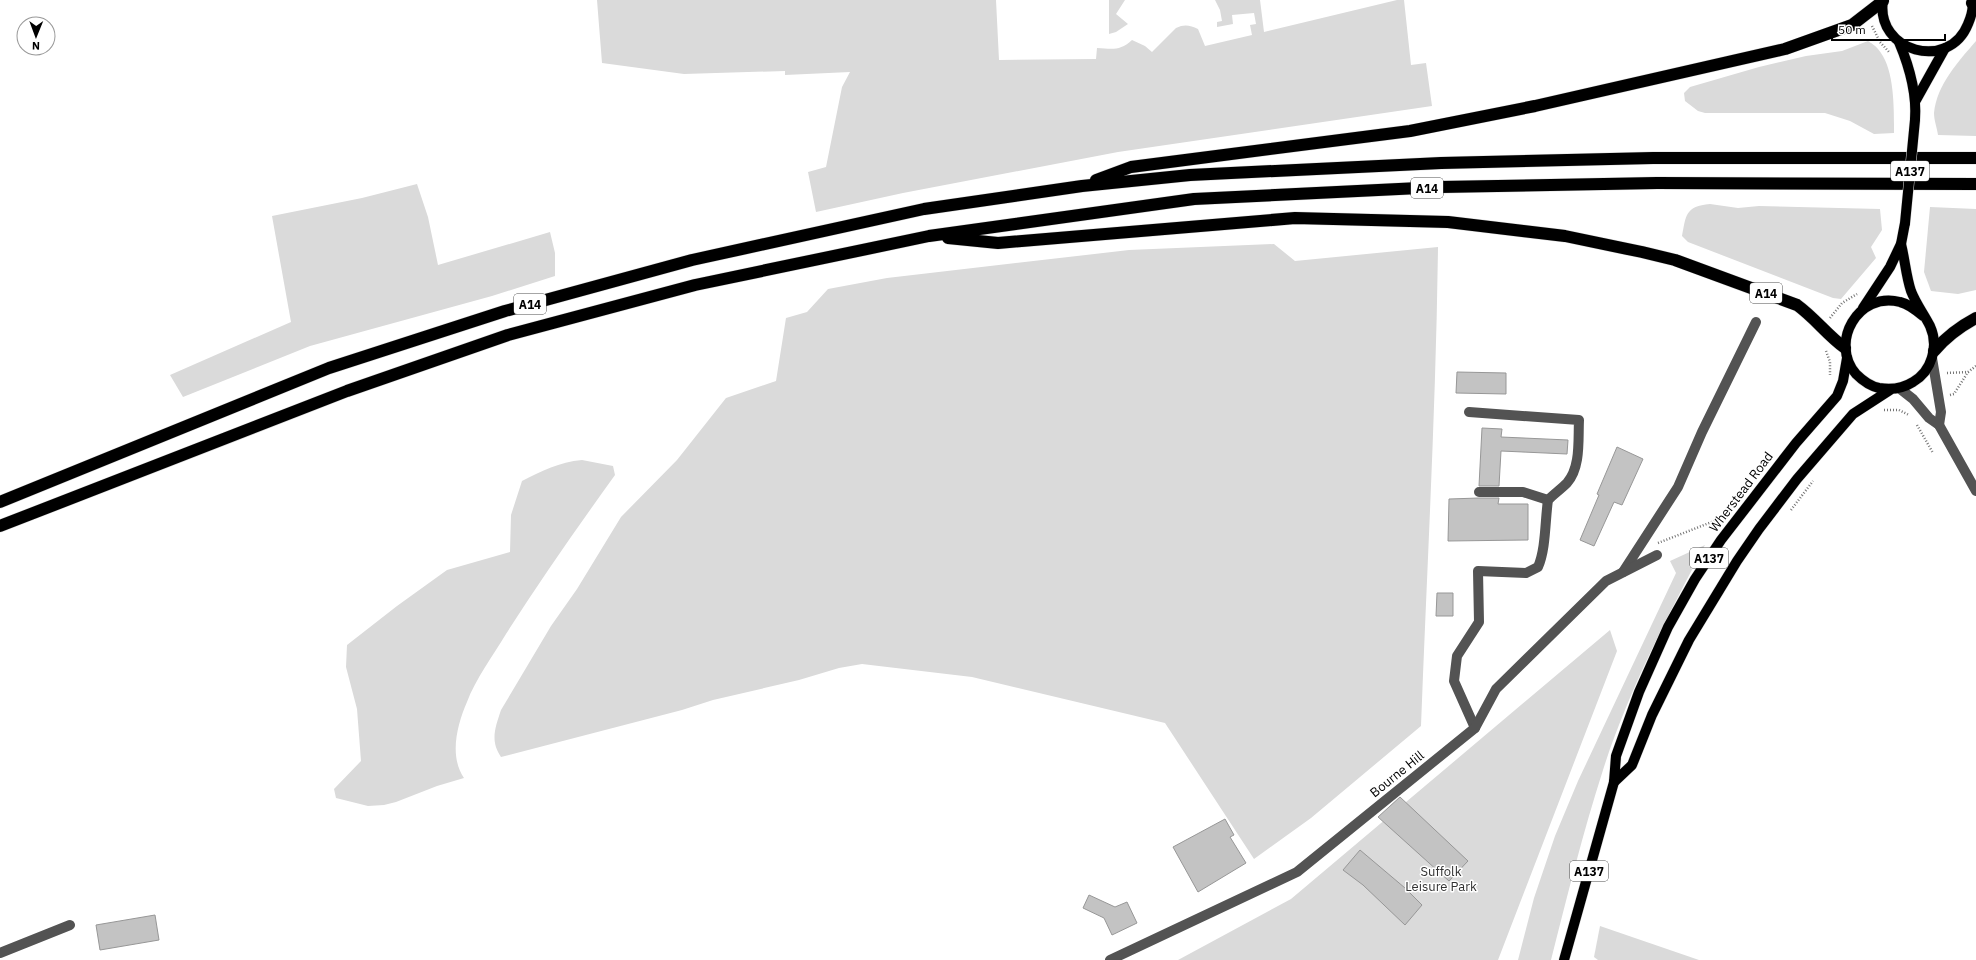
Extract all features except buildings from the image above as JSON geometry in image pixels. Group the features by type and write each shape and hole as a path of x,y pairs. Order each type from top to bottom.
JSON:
{"highway":[{"name":"A14","path":"1082,186 1131,167 1410,131 1535,106 1785,49 1852,25 1883,0"},
{"name":"A14","path":"0,502 328,368 505,311 692,260 924,209 1082,186 1190,175 1441,163 1653,158 1976,158"},
{"name":"A14","path":"0,526 347,391 508,335 695,285 929,236 1194,199 1432,187 1657,183 1976,184"},
{"name":"A14","path":"929,236 998,243 1295,218 1448,222 1564,236 1676,260 1797,305 1810,314 1824,327 1832,339 1846,353"},
{"path":"1932,354 1947,336 1976,318"}],"main road":[{"path":"1883,0 1883,16 1889,31 1899,42 1913,50 1928,52 1946,48 1957,41 1966,31 1971,17 1973,3"},
{"name":"A137","path":"1861,311 1885,277 1901,244 1916,100 1906,59 1899,42"},
{"name":"A137","path":"1916,100 1946,48"},
{"name":"A137","path":"1901,244 1912,293 1923,316"},
{"path":"1885,301 1899,302 1912,307 1923,316 1932,332 1932,354 1923,374 1914,382 1894,389 1875,387 1861,380 1854,371 1846,353 1846,336 1849,326 1861,311 1874,303 1885,301"},
{"name":"Wherstead Road","path":"1564,960 1614,782 1616,756 1640,692 1668,626 1695,579 1725,534 1796,443 1836,396 1843,381 1846,353"},
{"name":"A137","path":"1614,782 1632,765 1652,715 1689,640 1737,561 1759,529 1797,479 1853,414 1894,389"}],"street":[{"path":"1622,572 1678,487 1702,432 1756,322"},
{"path":"1932,354 1941,412 1939,425"},
{"path":"1894,389 1916,402 1929,418 1939,425 1976,491"},
{"path":"1469,412 1579,420 1577,459 1574,471 1567,483 1548,500 1543,538 1543,555 1538,567 1526,573 1478,571 1479,622 1456,656 1454,681 1475,728"},
{"path":"1479,492 1523,492 1548,500"},
{"name":"Bourne Hill","path":"1110,960 1297,872 1475,728 1496,689 1606,581 1657,555"},
{"path":"0,953 70,925"}],"path":[{"path":"1869,10 1873,29 1880,42 1894,58"},
{"path":"1824,327 1842,303 1861,292"},
{"path":"1823,347 1830,362 1830,378"},
{"path":"1936,373 1968,372 1976,366"},
{"path":"1879,413 1893,409 1906,412 1912,417"},
{"path":"1916,423 1933,453"},
{"path":"1788,514 1817,476"},
{"path":"1678,534 1723,518 1727,513"}],"green space":[{"path":"597,0 996,0 999,60 1096,59 1097,48 1120,48 1132,40 1145,46 1152,52 1176,28 1184,26 1190,26 1198,29 1205,46 1252,35 1250,25 1256,24 1254,13 1232,15 1233,24 1217,27 1217,22 1222,21 1220,10 1215,0 1260,0 1264,32 1397,0 1404,0 1411,65 1426,63 1432,106 1118,152 903,193 816,212 808,172 826,167 842,87 850,72 785,75 785,71 684,74 602,63"},
{"path":"1109,0 1125,0 1116,14 1128,24 1116,32 1109,34"},
{"path":"1868,41 1878,49 1884,57 1888,67 1892,89 1894,133 1874,134 1850,121 1825,113 1705,113 1698,111 1685,101 1684,93 1690,87 1759,67 1806,56 1842,51"},
{"path":"1976,41 1976,136 1938,135 1934,113 1939,92 1950,74"},
{"path":"417,184 428,217 438,265 550,232 555,253 555,276 492,296 310,346 183,397 170,375 291,322 272,216 362,198"},
{"path":"1710,204 1738,208 1759,206 1880,209 1882,230 1871,247 1876,258 1841,299 1833,298 1688,242 1682,236 1688,213 1696,207"},
{"path":"1930,207 1976,209 1976,290 1958,294 1931,291 1924,272"},
{"path":"1274,244 1295,261 1438,247 1435,367 1421,726 1311,818 1254,859 1165,723 972,677 862,664 839,668 799,680 713,700 682,710 501,757 496,745 495,729 501,710 551,626 577,589 621,517 677,460 726,398 776,381 786,318 807,312 828,289 887,278 1129,250"},
{"path":"582,460 613,466 615,475 532,593 490,659 470,694 460,720 456,740 457,760 459,769 464,778 384,805 368,806 336,798 334,789 361,761 357,709 346,667 347,645 447,570 510,552 511,515 522,481 558,465"},
{"path":"1705,545 1649,655 1613,741 1589,817 1551,960 1518,960 1534,898 1555,836 1578,781 1676,573 1670,561"},
{"name":"Suffolk Leisure Park","path":"1610,630 1617,651 1498,960 1178,960 1291,899"},
{"path":"1600,926 1699,960 1598,960 1594,957"}]}
